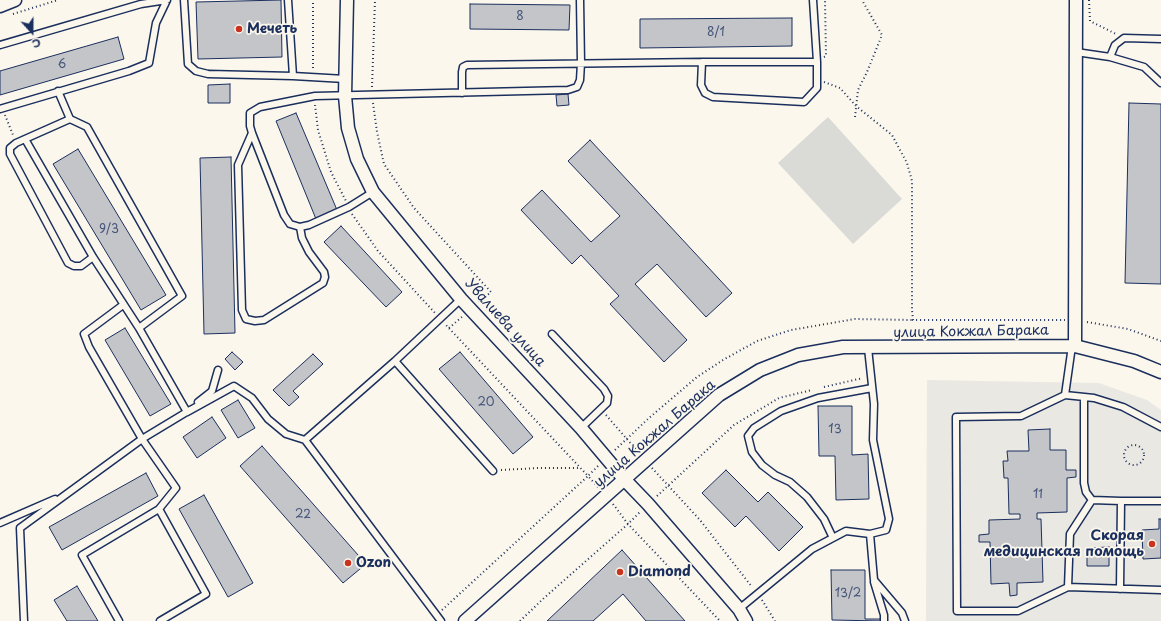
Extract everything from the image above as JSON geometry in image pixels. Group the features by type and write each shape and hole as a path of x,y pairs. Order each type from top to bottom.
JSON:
{"street":[{"path":"0,6 15,0"},
{"name":"Увалиева улица","path":"346,0 345,96 348,128 357,159 374,192 461,299 581,428 739,609 746,621"},
{"path":"1073,346 1075,320 1076,0"},
{"name":"улица Кокжал Барака","path":"465,621 719,395 760,370 798,355 843,347 1073,346 1134,361 1161,372"}],"lane":[{"path":"0,45 141,4 167,0"},
{"path":"1,108 129,71 149,63 156,23 167,0"},
{"path":"184,0 188,64 196,71 208,74 345,79"},
{"path":"288,0 293,76"},
{"path":"374,192 349,207 309,225 300,227 290,224 284,214 252,133 250,126 250,113 260,107 315,96 568,90 577,87 580,80 581,63 580,0"},
{"path":"702,62 701,85 705,93 713,98 804,102 817,88 813,0"},
{"path":"1110,57 1115,45 1124,38 1161,39"},
{"path":"1076,52 1110,57 1144,67 1161,83"},
{"path":"462,93 462,72 463,67 467,65 817,62"},
{"path":"58,92 70,119 87,127 182,296 139,328"},
{"path":"70,119 16,143 10,148 10,154 68,263 74,266 81,266 93,258"},
{"path":"252,133 238,165 242,310 246,318 255,321 264,320 323,283 325,277 324,272 309,252 302,238 300,227"},
{"path":"25,139 93,258 139,328 187,412"},
{"path":"305,440 441,320 461,299"},
{"path":"120,621 82,555 159,509 176,488 142,439 89,347 84,334 123,305"},
{"path":"552,334 604,389 608,396 607,403 581,428"},
{"path":"1065,395 1073,346"},
{"path":"739,609 812,548 846,531 870,534 886,530 889,519 873,440 874,404 868,348"},
{"path":"395,361 493,471"},
{"path":"187,412 212,391 218,370"},
{"path":"24,621 20,528 142,439 234,386 252,398 268,419 286,434 305,440 441,621"},
{"path":"833,538 824,519 807,497 790,482 775,475 762,465 752,452 748,436 754,428 781,411 818,398 872,388"},
{"path":"1161,427 1123,407 1094,398 1065,395 1021,416 956,417 957,611 1018,611 1068,587 1161,590"},
{"path":"1084,397 1084,483 1086,492 1092,500"},
{"path":"0,523 65,495"},
{"path":"1068,587 1070,534 1092,500"},
{"path":"1092,500 1161,501"},
{"path":"1120,589 1121,501"},
{"path":"159,509 206,594 160,621"},
{"path":"870,534 874,580 884,615 884,621"},
{"path":"874,580 902,613 905,621"}],"path":[{"path":"7,16 58,0"},
{"path":"313,0 313,78"},
{"path":"375,0 372,95 377,132 384,164 414,208 491,292 449,328"},
{"path":"817,62 826,56 826,0"},
{"path":"855,117 858,90 882,35 862,0"},
{"path":"1089,0 1090,20 1124,38"},
{"path":"817,79 840,88 856,106 892,135 909,169 912,181 913,320"},
{"path":"315,96 318,130 331,172 352,214 378,251 588,476 628,524 720,621"},
{"path":"1,108 16,143"},
{"path":"436,615 588,476 627,438 697,377 723,360 758,341 791,330 855,319 1075,320 1128,329 1161,341"},
{"path":"520,621 628,524 734,425 779,398 871,377"},
{"path":"601,410 627,438 645,461 700,520 757,594 775,621"},
{"path":"1132,444 1140,447 1145,454 1143,462 1136,466 1128,464 1123,457 1125,449 1132,444"},
{"path":"493,471 539,468 580,468"}],"shaded area":[{"path":"828,117 902,199 853,244 778,163"},
{"path":"927,380 1099,383 1147,400 1161,410 1161,621 926,621"}],"building":[{"name":"Мечеть","path":"281,0 282,57 198,59 196,2"},
{"path":"470,4 570,5 569,30 470,29"},
{"path":"792,18 792,46 640,48 640,19"},
{"path":"118,37 124,59 0,95 0,71"},
{"path":"230,84 230,103 208,103 208,85"},
{"path":"568,94 569,105 557,106 556,95"},
{"path":"1129,103 1161,104 1161,284 1125,283"},
{"path":"296,113 337,210 316,219 276,121"},
{"path":"590,140 732,293 706,317 657,264 635,284 687,340 664,362 610,304 619,296 581,255 572,264 521,210 542,190 591,242 620,216 568,161"},
{"path":"78,149 166,295 141,310 53,164"},
{"path":"231,157 235,333 204,334 200,158"},
{"path":"341,226 402,292 386,307 324,242"},
{"path":"125,328 171,404 150,416 105,340"},
{"path":"232,352 243,362 235,370 225,359"},
{"path":"460,352 533,437 513,454 439,369"},
{"path":"313,354 323,364 293,391 299,397 289,406 273,390"},
{"path":"238,400 255,428 238,438 221,410"},
{"path":"818,406 852,406 852,455 868,454 869,499 836,500 835,456 819,456"},
{"path":"212,417 226,438 197,458 183,437"},
{"path":"1050,429 1050,450 1066,450 1066,470 1076,470 1076,477 1067,478 1067,512 1037,513 1037,519 1041,519 1043,582 1017,583 1017,595 1010,596 1009,583 991,584 990,542 979,542 979,535 989,534 989,520 1020,519 1020,514 1009,514 1008,478 1004,478 1003,461 1008,461 1007,451 1029,451 1028,430"},
{"path":"262,446 366,564 343,583 240,466"},
{"path":"726,470 758,502 768,492 803,527 779,551 746,516 735,527 702,493"},
{"path":"146,473 158,496 62,550 49,527"},
{"path":"204,495 253,583 228,597 179,509"},
{"name":"Скорая медицинская помощь","path":"1159,519 1161,519 1161,558 1143,559 1142,530 1159,529"},
{"path":"1109,547 1109,566 1087,566 1087,548"},
{"name":"Diamond","path":"622,550 685,621 646,621 623,594 593,621 547,621"},
{"path":"831,570 865,570 865,619 881,619 881,621 832,620"},
{"path":"77,586 98,621 67,621 54,600"}],"place":[{"name":"Мечеть","path":"239,29"},
{"name":"Скорая медицинская помощь","path":"1152,544"},
{"name":"Ozon","path":"348,563"},
{"name":"Diamond","path":"620,572"}]}
